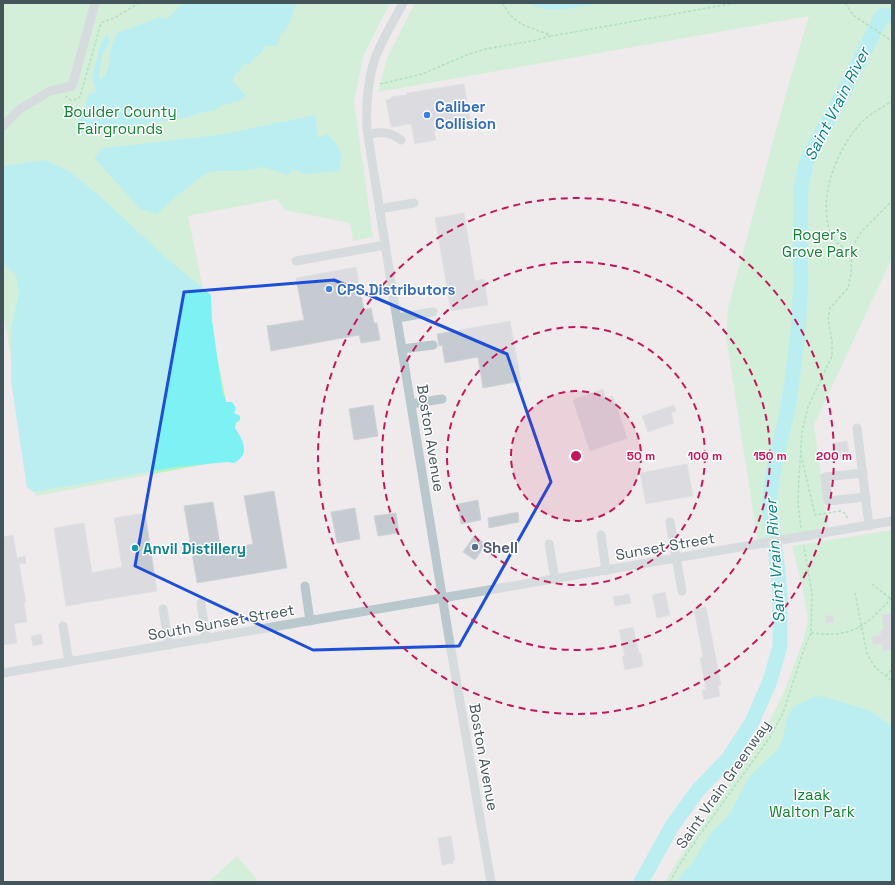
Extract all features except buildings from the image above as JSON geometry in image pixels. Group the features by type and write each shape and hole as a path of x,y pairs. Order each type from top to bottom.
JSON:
{"street":[{"path":"3,126 20,109 50,91 72,86 95,3"},
{"name":"Boston Avenue","path":"403,3 373,63 368,85 366,108 368,134 411,404 491,882"},
{"path":"368,134 381,132 393,134 402,140"},
{"path":"380,209 414,203"},
{"path":"296,260 385,245"},
{"path":"397,318 433,312"},
{"path":"402,349 433,345"},
{"path":"411,404 442,400"},
{"path":"857,428 869,526"},
{"path":"863,473 825,477 828,501 866,497"},
{"name":"Sunset Street","path":"443,598 892,521"},
{"path":"670,522 682,591"},
{"path":"601,535 606,570"},
{"path":"549,544 555,579"},
{"path":"305,586 310,621"},
{"name":"South Sunset Street","path":"3,674 443,598"},
{"path":"201,603 206,639"},
{"path":"163,609 169,645"},
{"path":"63,626 69,662"}],"path":[{"path":"60,89 65,96 72,101 80,98 101,23 116,17 139,3"},
{"path":"502,3 511,16 521,24 552,36"},
{"path":"380,84 422,74 486,49 735,3"},
{"path":"845,3 853,16 892,41"},
{"path":"851,253 836,242 830,233 826,213 828,190 836,163 848,140 863,120 892,101"},
{"path":"802,532 798,497 802,432 808,407 832,356 832,342 828,319 830,308 848,288 851,274 852,247 862,230 892,201"},
{"name":"Saint Vrain Greenway","path":"670,882 694,843 770,737 783,713 804,649 811,633 812,594 803,539"},
{"path":"872,584 891,599"},
{"path":"855,593 867,654 876,668 892,681"},
{"path":"811,633 835,635 861,627 875,615 891,599 892,596"},
{"path":"886,676 892,669"}],"highlighted area":[{"path":"334,280 507,354 551,482 459,646 313,650 135,566 184,292"}],"green space":[{"name":"Boulder County Fairgrounds","path":"3,3 390,3 363,57 354,102 373,237 353,241 350,223 285,210 277,199 188,216 238,458 36,496 3,313"},
{"name":"Roger's Grove Park","path":"415,3 892,3 892,258 814,425 829,532 758,544 726,337 728,308 786,93 809,16 378,92 387,58"},
{"name":"Izaak Walton Park","path":"892,530 892,882 665,882 674,866 764,732 784,692 804,638 808,619 802,586 792,546"},
{"path":"237,856 259,882 208,882"}],"water":[{"path":"184,3 297,3 289,25 284,32 279,35 280,40 276,46 264,46 262,53 252,59 251,64 244,64 232,80 246,96 240,101 220,106 214,111 203,112 185,118 80,133 76,125 84,111 88,95 96,91 92,78 100,45 107,34 110,41 103,52 99,76 101,79 108,69 111,47 117,33 160,17 166,19"},
{"path":"528,3 602,3 575,8 544,9 535,7"},
{"path":"315,115 318,138 328,134 339,147 341,158 339,171 305,174 293,169 288,175 263,167 243,171 218,171 207,173 179,194 157,214 140,209 94,158 102,148 218,135"},
{"path":"44,160 69,171 104,200 164,256 211,295 212,320 222,391 226,402 232,402 236,408 234,413 240,416 240,420 236,423 235,428 243,442 244,451 239,459 234,463 227,462 176,467 34,492 27,488 11,381 11,329 19,293 16,275 5,265 3,261 3,166"},
{"path":"816,696 825,697 871,711 892,727 892,882 678,882 680,876 691,865 710,834 731,812 752,774 779,748 787,719 792,709 798,704"}],"waterway":[{"name":"Saint Vrain River","path":"641,882 672,826 698,790 728,759 752,722 770,681 780,646 780,597 769,505 772,478 789,403 798,333 801,279 801,187 807,160 882,16 892,15"}],"place":[{"name":"Caliber Collision","path":"427,115"},
{"name":"CPS Distributors","path":"329,289"},
{"name":"Shell","path":"475,547"},
{"name":"Anvil Distillery","path":"135,548"}]}
